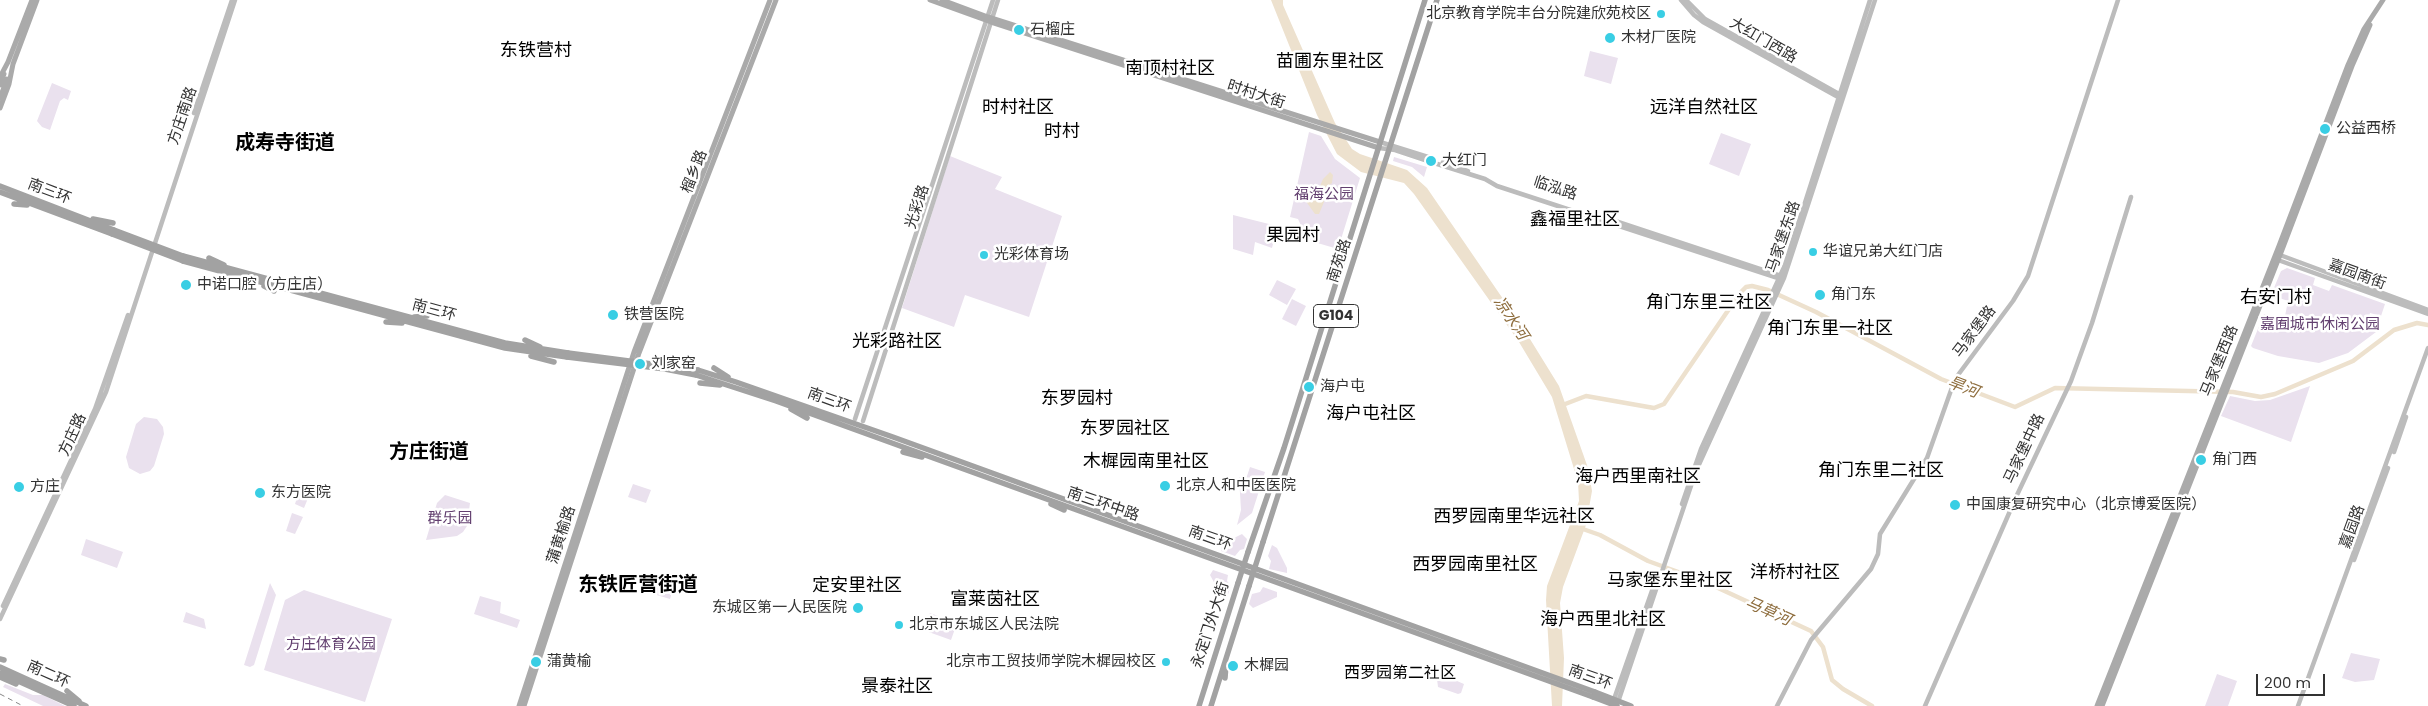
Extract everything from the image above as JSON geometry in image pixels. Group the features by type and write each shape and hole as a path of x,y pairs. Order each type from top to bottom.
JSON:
{"highway":[{"name":"南苑路","path":"1248,552 1268,497 1329,305 1359,201 1376,155 1425,0"},
{"name":"南苑路","path":"1249,586 1369,212 1377,194 1379,180 1437,0"},
{"path":"1417,25 1428,28"},
{"path":"1413,38 1424,42"},
{"name":"南三环","path":"0,186 78,216 113,232"},
{"name":"南三环","path":"0,192 183,259 253,280 310,293"},
{"path":"14,204 38,207"},
{"path":"1369,212 1375,207"},
{"path":"78,216 113,223"},
{"path":"209,258 235,271"},
{"name":"南三环","path":"183,259 235,271 505,348 697,373 735,384 1423,628 1569,686 1631,706"},
{"path":"253,280 274,291"},
{"path":"1322,311 1329,305"},
{"name":"南三环","path":"367,309 407,317 511,344 568,355"},
{"path":"407,317 427,316"},
{"path":"386,322 417,324"},
{"path":"1317,330 1323,323"},
{"path":"525,340 546,350"},
{"path":"505,348 554,362"},
{"path":"714,368 735,384"},
{"path":"700,383 735,384"},
{"name":"南三环","path":"735,384 776,401 820,414"},
{"path":"1298,387 1298,402"},
{"path":"776,401 807,418"},
{"path":"1285,429 1292,421"},
{"path":"914,440 949,460"},
{"path":"903,452 949,460"},
{"path":"1040,493 1066,494"},
{"path":"1040,493 1064,510"},
{"name":"南三环中路","path":"1040,493 1158,538"},
{"path":"1277,496 1277,514"},
{"path":"1256,516 1268,497"},
{"path":"1155,527 1171,538"},
{"path":"1134,533 1158,538"},
{"name":"南三环","path":"1158,538 1377,620 1543,676"},
{"name":"永定门外大街","path":"1199,706 1248,552"},
{"name":"永定门外大街","path":"1211,705 1249,586"},
{"path":"1405,618 1423,628"},
{"path":"1377,620 1384,626"},
{"path":"1485,652 1506,655"},
{"path":"1225,678 1226,658"},
{"path":"1491,665 1513,667"},
{"name":"南二环","path":"0,667 85,706"},
{"name":"南二环","path":"0,673 74,706"},
{"path":"0,677 29,690 47,694"},
{"path":"1211,705 1221,690"},
{"path":"67,691 85,706"},
{"name":"南三环","path":"1594,695 1617,706"}],"main road":[{"path":"0,98 32,0"},
{"path":"0,85 37,0"},
{"name":"方庄南路","path":"148,254 234,0"},
{"name":"榴乡路","path":"636,352 660,282 770,0"},
{"name":"榴乡路","path":"636,352 776,0"},
{"path":"930,0 990,19"},
{"path":"942,0 990,19"},
{"name":"光彩路","path":"863,421 990,19 993,0"},
{"name":"光彩路","path":"856,419 998,0"},
{"name":"大红门西路","path":"1681,0 1703,22 1838,95"},
{"name":"大红门西路","path":"1686,0 1705,19 1838,95"},
{"name":"马家堡东路","path":"1781,278 1838,95 1870,0"},
{"name":"马家堡东路","path":"1659,576 1702,458 1781,278 1875,0"},
{"name":"马家堡路","path":"1777,706 1811,640 1871,569 1878,554 1880,534 1927,458 1955,379 2013,301 2028,276 2118,0"},
{"name":"马家堡西路","path":"2225,388 2351,57 2364,29 2383,0"},
{"name":"马家堡西路","path":"2097,706 2279,258 2361,43 2387,0"},
{"name":"时村大街","path":"990,19 1351,131 1378,146"},
{"name":"时村大街","path":"990,19 1318,129 1378,146"},
{"path":"0,77 10,63"},
{"path":"0,108 9,84 10,63"},
{"name":"临泓路","path":"1378,146 1390,147 1485,179 1497,186 1781,278"},
{"name":"马家堡中路","path":"1925,706 2017,495 2070,383 2092,323 2131,197"},
{"path":"681,218 690,206"},
{"name":"方庄路","path":"0,612 103,391 148,254"},
{"name":"方庄路","path":"0,619 98,411 112,375 148,254"},
{"name":"嘉园南街","path":"2279,258 2428,310"},
{"name":"嘉园南街","path":"2279,258 2428,314"},
{"path":"660,282 663,267"},
{"name":"嘉园路","path":"2300,706 2428,348"},
{"path":"630,372 636,352"},
{"name":"嘉园路","path":"2300,706 2428,357"},
{"name":"蒲黄榆路","path":"519,706 630,372"},
{"name":"蒲黄榆路","path":"524,706 630,372"},
{"name":"马家堡西路","path":"2102,706 2221,397"},
{"path":"1612,706 1659,576"},
{"path":"1617,706 1659,576"}],"green space":[{"path":"1590,51 1618,58 1611,84 1584,76"},
{"path":"52,83 71,91 68,100 64,98 60,101 50,130 42,127 37,121"},
{"name":"福海公园","path":"1309,132 1321,136 1335,159 1360,178 1338,249 1314,242 1306,236 1298,219 1290,217"},
{"path":"1721,133 1751,144 1739,176 1709,164"},
{"name":"光彩体育场","path":"950,156 1002,177 995,189 1062,216 1029,317 965,295 954,327 902,308"},
{"path":"1394,157 1427,167 1424,177 1412,167 1393,161"},
{"path":"1233,215 1273,225 1271,234 1274,240 1272,248 1255,242 1253,255 1233,249"},
{"name":"嘉囿城市休闲公园","path":"2287,268 2315,278 2313,285 2329,291 2332,285 2385,304 2381,316 2370,313 2365,328 2376,332 2348,353 2319,363 2278,356 2253,348 2251,346 2264,314 2284,321 2288,301 2271,295 2281,271"},
{"path":"1277,280 1296,289 1287,305 1269,295"},
{"path":"1292,299 1306,306 1296,326 1282,319"},
{"path":"2310,386 2291,442 2221,416 2230,396 2255,401 2270,400"},
{"path":"144,417 157,419 163,427 164,434 154,466 150,471 140,474 129,468 126,457 136,424"},
{"path":"1250,467 1265,472 1252,513 1237,525 1241,510 1239,477 1246,479"},
{"path":"302,482 309,486 311,491 304,508 295,504"},
{"path":"633,484 651,490 646,503 628,497"},
{"name":"群乐园","path":"445,495 470,503 467,526 457,536 426,540 437,503"},
{"path":"292,513 303,517 295,534 286,531"},
{"path":"1242,534 1247,539 1244,549 1240,550 1235,556 1221,551 1222,544"},
{"path":"86,539 123,552 117,568 81,555"},
{"path":"1272,545 1277,548 1287,568 1287,573 1269,569 1271,561 1268,556"},
{"path":"1213,570 1228,575 1227,581 1231,586 1227,597 1221,595 1210,575"},
{"path":"656,573 676,579 670,599 650,593"},
{"path":"270,583 276,595 254,665 250,667 244,665"},
{"path":"1263,587 1277,592 1277,597 1253,608 1249,604 1252,594 1260,592"},
{"name":"方庄体育公园","path":"304,590 392,619 365,702 264,670 285,600"},
{"path":"480,596 501,602 500,613 520,620 517,628 474,614"},
{"path":"186,612 204,619 206,629 183,622"},
{"path":"930,613 957,623 951,640 923,630"},
{"path":"2351,653 2380,659 2374,680 2355,682 2342,678"},
{"path":"2217,674 2237,681 2228,706 2205,706"},
{"path":"1443,675 1464,684 1461,693 1458,694 1438,687 1437,679"},
{"path":"5,684 33,695 43,695 65,706 43,706 3,687"}],"water":[{"name":"凉水河","path":"1271,0 1283,0 1283,5 1335,123 1352,149 1360,154 1407,170 1427,188 1525,331 1559,386 1588,468 1592,491 1586,525 1563,587 1560,603 1564,658 1562,706 1552,706 1546,600 1547,586 1579,501 1578,482 1552,397 1519,342 1414,194 1404,183 1361,172 1337,154 1317,115"},
{"path":"1330,172 1333,175 1332,183 1322,192 1324,202 1319,214 1315,214 1305,200 1304,194 1309,191 1317,193 1323,179"}],"waterway":[{"name":"旱河","path":"1560,406 1586,396 1654,408 1664,404 1740,293 1746,287 1752,286 1768,290 1816,312 1941,379 2015,407 2055,388 2233,392 2261,397 2275,394 2353,361 2394,330 2417,323 2428,325"},
{"name":"马草河","path":"1580,528 1600,535 1648,561 1703,581 1811,631 1823,647 1832,680 1843,689 1872,706"}],"railway":[{"path":"0,694 23,706"}],"place":[{"name":"北京教育学院丰台分院建欣苑校区","path":"1661,14"},
{"name":"石榴庄","path":"1019,30"},
{"name":"木材厂医院","path":"1610,38"},
{"name":"公益西桥","path":"2325,129"},
{"name":"大红门","path":"1431,161"},
{"name":"华谊兄弟大红门店","path":"1813,252"},
{"name":"光彩体育场","path":"984,255"},
{"name":"中诺口腔（方庄店）","path":"186,285"},
{"name":"角门东","path":"1820,295"},
{"name":"铁营医院","path":"613,315"},
{"name":"刘家窑","path":"640,364"},
{"name":"海户屯","path":"1309,387"},
{"name":"角门西","path":"2201,460"},
{"name":"北京人和中医医院","path":"1165,486"},
{"name":"方庄","path":"19,487"},
{"name":"东方医院","path":"260,493"},
{"name":"中国康复研究中心（北京博爱医院）","path":"1955,505"},
{"name":"东城区第一人民医院","path":"858,608"},
{"name":"北京市东城区人民法院","path":"899,625"},
{"name":"蒲黄榆","path":"536,662"},
{"name":"北京市工贸技师学院木樨园校区","path":"1166,662"},
{"name":"木樨园","path":"1233,666"}],"district":[{"name":"东铁营村","path":"536,51"},
{"name":"苗圃东里社区","path":"1330,62"},
{"name":"南顶村社区","path":"1170,69"},
{"name":"时村社区","path":"1018,108"},
{"name":"远洋自然社区","path":"1704,108"},
{"name":"时村","path":"1062,132"},
{"name":"成寿寺街道","path":"285,144"},
{"name":"鑫福里社区","path":"1575,220"},
{"name":"果园村","path":"1293,236"},
{"name":"右安门村","path":"2276,298"},
{"name":"角门东里三社区","path":"1709,303"},
{"name":"角门东里一社区","path":"1830,329"},
{"name":"光彩路社区","path":"897,342"},
{"name":"东罗园村","path":"1077,399"},
{"name":"海户屯社区","path":"1371,414"},
{"name":"东罗园社区","path":"1125,429"},
{"name":"方庄街道","path":"429,453"},
{"name":"木樨园南里社区","path":"1146,462"},
{"name":"角门东里二社区","path":"1881,471"},
{"name":"海户西里南社区","path":"1638,477"},
{"name":"西罗园南里华远社区","path":"1514,517"},
{"name":"西罗园南里社区","path":"1475,565"},
{"name":"洋桥村社区","path":"1795,573"},
{"name":"马家堡东里社区","path":"1670,581"},
{"name":"东铁匠营街道","path":"638,586"},
{"name":"定安里社区","path":"857,586"},
{"name":"富莱茵社区","path":"995,600"},
{"name":"海户西里北社区","path":"1603,620"},
{"name":"西罗园第二社区","path":"1400,674"},
{"name":"景泰社区","path":"897,687"}]}
